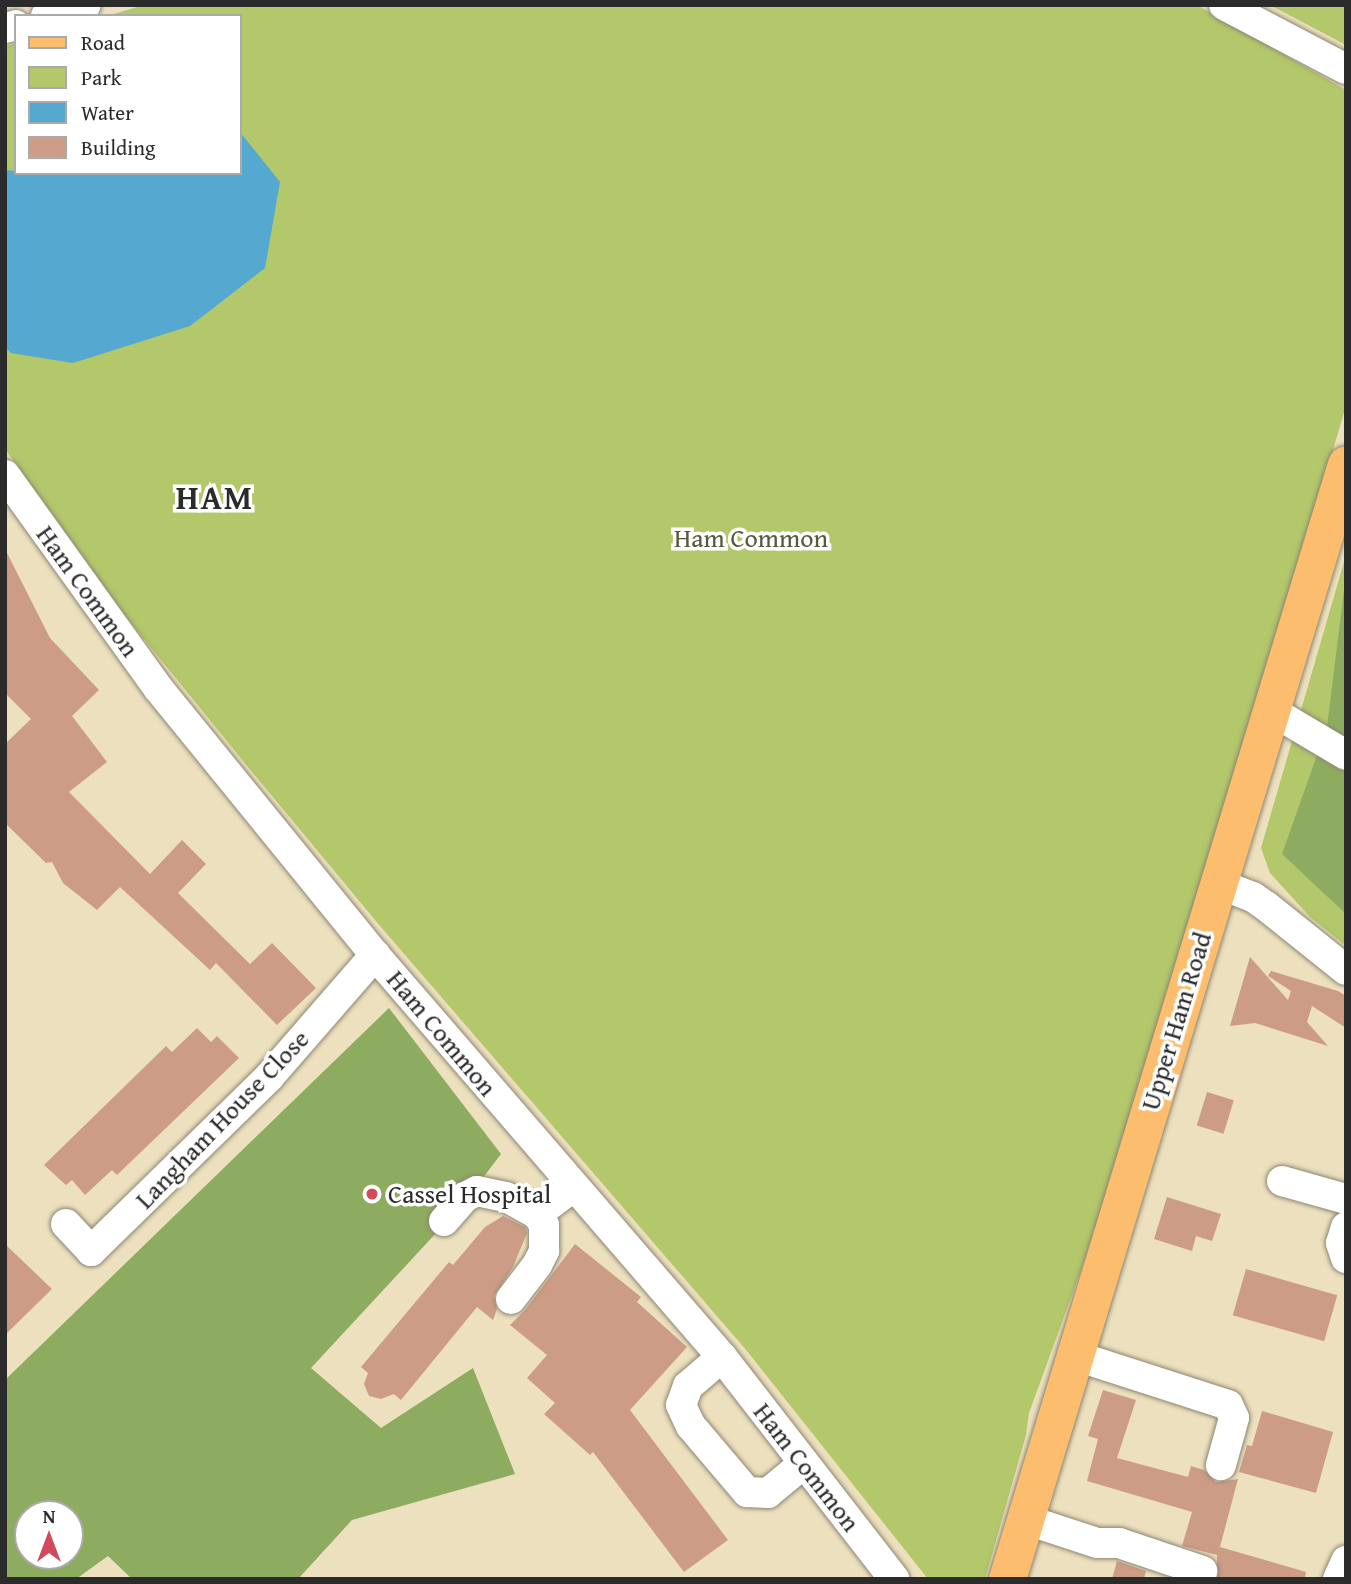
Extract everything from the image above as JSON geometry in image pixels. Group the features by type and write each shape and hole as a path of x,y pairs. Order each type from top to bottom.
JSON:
{"main road":[{"name":"Upper Ham Road","path":"1007,1579 1346,464"}],"street":[{"path":"53,14 86,5"},
{"path":"1224,5 1346,69"},
{"name":"Ham Common","path":"5,475 158,688 375,955 573,1187 723,1357 894,1579"},
{"path":"1272,711 1346,755"},
{"path":"1219,884 1253,897 1346,970"},
{"name":"Langham House Close","path":"66,1224 91,1251 269,1077 375,955"},
{"path":"1282,1181 1346,1199"},
{"path":"537,1214 573,1187"},
{"path":"444,1221 465,1197 477,1191 506,1197 537,1214 544,1225 544,1251 537,1265 511,1299"},
{"path":"1346,1227 1340,1243 1346,1258"},
{"path":"1073,1355 1228,1405 1234,1418 1221,1465"},
{"path":"723,1357 688,1386 681,1405 691,1426 747,1492 768,1493 803,1464"},
{"path":"1024,1519 1097,1543 1119,1543 1202,1571"},
{"path":"1338,1579 1346,1561"}],"green space":[{"name":"Ham Common","path":"144,5 1197,5 1346,90 1346,406 1124,1152 1029,1413 1026,1435 985,1579 928,1579 747,1351 380,926 243,761 123,613 5,449 5,47 14,44 14,175 242,175 242,14 114,14"},
{"path":"1270,5 1346,5 1346,45"},
{"path":"1346,555 1346,946 1310,917 1270,873 1261,848"},
{"path":"1346,574 1346,914 1282,854 1327,727"},
{"path":"389,1008 501,1154 463,1204 311,1368 381,1428 473,1368 515,1474 352,1520 298,1579 132,1579 108,1556 76,1579 5,1579 5,1380"}],"water":[{"path":"242,134 280,182 265,268 190,326 73,363 11,353 5,347 5,170 14,171 14,175 242,175"}],"building":[{"path":"5,549 50,638 99,690 72,716 107,762 69,792 150,874 182,840 206,864 178,893 250,964 272,943 316,988 277,1025 216,963 210,970 120,887 97,910 63,883 52,862 46,863 5,823 5,744 31,719 5,693"},
{"path":"1250,957 1288,1000 1291,991 1268,976 1271,971 1338,991 1346,996 1346,1028 1312,1006 1307,1022 1328,1046 1255,1023 1230,1026"},
{"path":"197,1028 211,1042 217,1036 239,1058 117,1175 112,1170 85,1195 72,1180 66,1185 44,1165 166,1046 172,1052"},
{"path":"1207,1092 1234,1100 1224,1134 1197,1125"},
{"path":"1167,1197 1221,1214 1212,1241 1196,1236 1192,1251 1154,1239"},
{"path":"503,1216 525,1227 527,1233 513,1267 494,1296 497,1309 493,1320 477,1307 401,1400 394,1394 381,1399 369,1396 364,1384 368,1373 361,1367 449,1262 453,1265 485,1227"},
{"path":"5,1244 52,1289 5,1335"},
{"path":"575,1244 641,1297 637,1302 687,1347 630,1410 728,1540 684,1572 593,1452 590,1455 544,1414 555,1403 527,1378 547,1355 510,1325 525,1310"},
{"path":"1246,1269 1337,1295 1324,1341 1233,1315"},
{"path":"1103,1390 1136,1400 1117,1458 1188,1477 1191,1466 1204,1470 1216,1482 1238,1479 1220,1547 1306,1572 1305,1579 1217,1579 1217,1555 1182,1546 1192,1512 1087,1481 1098,1439 1088,1436"},
{"path":"1262,1411 1333,1432 1316,1493 1239,1472 1247,1445 1252,1446"},
{"path":"1117,1561 1146,1571 1144,1579 1112,1579"}],"place":[{"name":"Cassel Hospital","path":"372,1194"}],"district":[{"name":"HAM","path":"215,498"}]}
